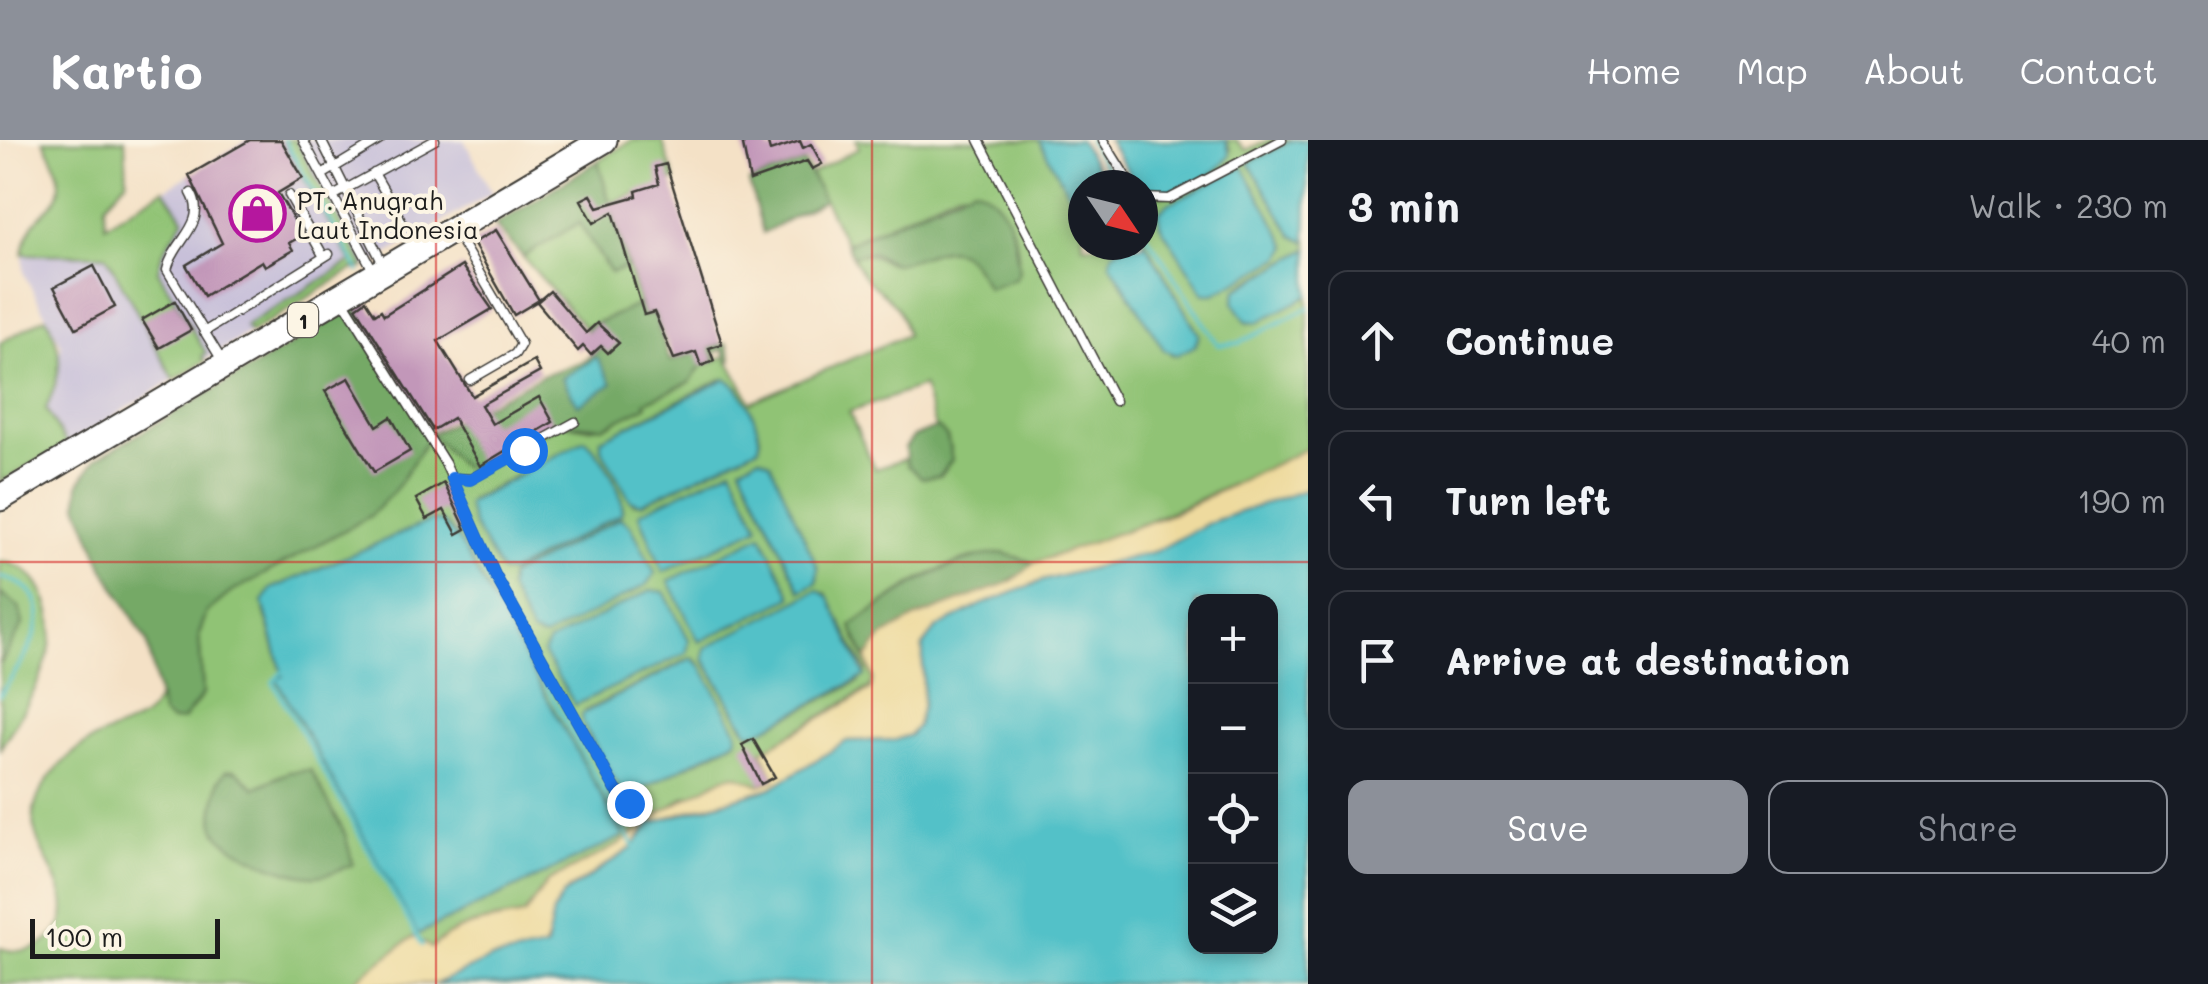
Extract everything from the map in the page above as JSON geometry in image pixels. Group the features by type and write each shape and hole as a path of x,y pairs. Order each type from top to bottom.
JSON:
{"highway":[{"name":"1","path":"0,498 604,140"}],"lane":[{"path":"304,140 381,272"},
{"path":"321,140 381,272"},
{"path":"322,175 380,140"},
{"path":"334,196 435,140"},
{"path":"979,140 1115,401"},
{"path":"1103,140 1122,170"},
{"path":"1158,199 1169,199 1282,140"},
{"path":"374,173 401,220"},
{"path":"191,193 198,208 196,218 167,270 226,367"},
{"path":"204,332 327,256 288,195"},
{"path":"454,229 521,344 515,354 470,380"},
{"path":"340,296 452,478 495,575 616,790 629,803"},
{"path":"452,478 470,480 574,422"}],"shaded area":[{"path":"247,140 464,140 492,193 357,272 354,269 67,445 46,409 57,384 61,344 24,274 23,254 105,255 105,226"}],"green space":[{"path":"43,140 125,140 127,180 105,204 105,225 164,189 184,219 162,254 158,271 206,353 202,356 205,361 174,380 106,255 23,254 35,222 58,194 60,182"},
{"path":"282,140 295,140 365,267 354,269 250,333 245,326 351,262"},
{"path":"632,140 662,140 675,180 610,203 598,161"},
{"path":"856,140 1039,140 1068,192 1068,260 1115,260 1119,279 1172,355 1194,346 1199,335 1155,260 1158,195 1164,196 1231,150 1226,140 1236,140 1246,150 1270,140 1293,140 1250,164 1308,241 1308,249 1240,286 1249,323 1308,296 1308,448 1173,510 1070,551 1034,563 1010,556 986,556 962,561 914,583 851,626 873,678 872,686 762,751 776,778 759,785 747,780 684,797 620,844 547,882 524,915 463,928 431,948 414,936 350,984 0,984 0,948 22,951 39,946 59,928 64,913 56,878 34,826 37,799 50,777 89,742 142,718 159,695 159,705 183,720 203,694 199,634 207,612 230,593 370,516 431,434 460,465 473,472 560,423 588,428 611,424 645,402 690,382 701,366 726,356 751,402 907,335 897,308 857,266 852,256 859,254 894,264 949,250 968,258 987,288 1017,276 1018,251 1011,227 998,205 979,189 958,191 846,244 811,174 859,148","holes":["722,379 738,387 760,436 759,447 642,504 633,503 601,448 601,439","923,386 935,427 947,437 951,451 907,465 905,459 875,469 849,412","585,440 611,474 622,506 621,514 503,573 470,500","759,457 817,582 801,591 741,466","621,518 631,526 654,573 642,587 608,600 509,589 513,574","423,524 446,525 459,540 624,836 418,934 277,680 283,676 264,609 271,589","826,593 866,671 858,682 757,732 745,729 704,660","695,659 735,742 631,794 599,756 587,731 585,711","233,769 255,788 281,775 337,817 350,857 272,866 229,843 213,819 219,780"]},
{"path":"598,161 628,267 611,273 579,223 523,257 495,225"},
{"path":"804,162 824,200 763,233 749,182"},
{"path":"974,187 996,201 1009,221 1019,272 1014,279 987,288 967,257 949,249 894,264 871,252 852,256 846,244"},
{"path":"579,222 610,273 628,267 640,304 585,328 523,257"},
{"path":"640,304 644,316 654,313 670,361 727,343 732,360 728,361 723,349 714,353 717,360 701,366 690,382 645,402 647,406 603,427 560,423 473,472 460,465 431,434 395,490 370,516 230,593 207,612 199,634 203,694 183,720 171,721 162,714 147,641 104,569 78,505 79,483 96,459 355,307 432,433 543,375 584,361 601,347 585,328"},
{"path":"46,317 56,341 59,363 46,409 67,445 0,482 0,343"},
{"path":"938,427 947,437 952,460 939,476 922,478 907,465 905,448 913,437"},
{"path":"1003,553 1034,563 994,589 904,625 883,639 866,659 851,626 942,570"},
{"path":"0,561 30,574 50,611 52,632 49,653 33,694 0,749 0,665 23,624 19,607 0,593"},
{"path":"0,593 19,607 23,624 0,665"},
{"path":"227,770 237,771 255,788 289,772 311,770 345,834 353,864 325,875 304,875 261,862 233,847 216,830 213,818 219,783"}],"sand":[{"path":"1308,448 1308,489 1208,523 1156,551 1033,584 937,628 923,646 923,702 917,726 910,735 896,740 847,741 771,788 674,815 645,829 632,848 568,890 543,950 490,959 436,984 350,984 414,936 431,948 463,928 524,915 547,882 620,844 663,811 725,777 736,775 760,785 775,779 762,751 870,690 873,678 866,659 883,636 915,618 1013,581 1034,563 1174,513"}],"water":[{"path":"1039,140 1080,140 1099,170 1068,170 1068,192"},
{"path":"1108,140 1226,140 1230,155 1203,179 1158,193 1158,170 1127,170"},
{"path":"1293,140 1308,140 1306,242 1293,236 1249,163"},
{"path":"1243,167 1288,247 1282,257 1214,294 1204,294 1160,225 1158,213 1166,205"},
{"path":"1308,249 1308,296 1258,322 1246,321 1234,303 1236,290"},
{"path":"1156,260 1199,335 1194,346 1177,355 1164,350 1110,263"},
{"path":"597,357 612,384 578,405 562,378"},
{"path":"726,379 739,390 750,409 758,429 759,447 641,504 630,500 601,448 601,439"},
{"path":"585,440 611,475 620,497 621,514 509,573 501,572 473,525 467,504"},
{"path":"759,457 770,462 818,568 817,582 801,591 741,466"},
{"path":"732,468 759,527 663,572 639,513"},
{"path":"1308,489 1308,984 436,984 490,959 546,948 553,912 563,895 632,848 651,823 771,788 847,741 896,740 910,735 917,726 923,702 923,646 937,628 981,605 1042,581 1156,551 1208,523"},
{"path":"621,518 631,526 655,573 648,584 544,638 532,634 509,589 510,576"},
{"path":"432,520 442,522 459,540 624,836 418,934 276,679 283,676 263,602 271,589"},
{"path":"762,535 792,597 699,642 669,581"},
{"path":"651,590 664,592 689,640 687,653 575,705 543,653 549,642"},
{"path":"818,590 829,597 865,676 757,732 748,732 704,659 705,648"},
{"path":"692,658 702,667 737,731 737,739 636,792 622,792 583,724 582,714"}],"building":[{"name":"PT. Anugrah Laut Indonesia","path":"250,140 281,140 303,178 278,193 303,235 289,243 293,250 265,266 262,261 204,296 186,265 222,243 189,175"},
{"path":"742,140 767,140 770,151 800,141 803,148 811,144 822,164 812,169 807,161 750,181"},
{"path":"666,164 722,344 709,348 714,361 701,366 696,352 674,359 654,312 644,315 613,212 594,223 581,200 591,195 598,207 637,196 636,191 659,184 655,167"},
{"path":"496,230 539,300 514,315 473,243"},
{"path":"94,266 115,307 76,328 54,287"},
{"path":"462,266 492,309 438,341 472,396 534,361 540,372 481,405 492,424 539,397 553,422 480,466 453,418 433,430 356,307 366,300 375,314 381,310 384,315"},
{"path":"550,291 586,333 597,323 619,343 608,353 601,346 591,355 583,346 578,351 537,302"},
{"path":"175,301 191,330 159,348 142,320"},
{"path":"349,378 377,426 391,417 410,451 374,472 325,391"},
{"path":"444,483 466,529 457,534 444,510 427,519 416,499"},
{"path":"753,739 775,777 761,784 742,745"}],"waterway":[{"path":"284,140 359,271"},
{"path":"1089,140 1107,170"},
{"path":"1158,252 1218,345 1239,343 1308,308"},
{"path":"470,548 634,846"},
{"path":"0,577 22,585 34,597 39,612 30,647 0,695"},
{"path":"282,672 273,682 422,945"}],"place":[{"name":"PT. Anugrah Laut Indonesia","path":"258,214"}],"route":[{"path":"524,450 470,480 452,478 495,575 616,790 629,803"}]}
